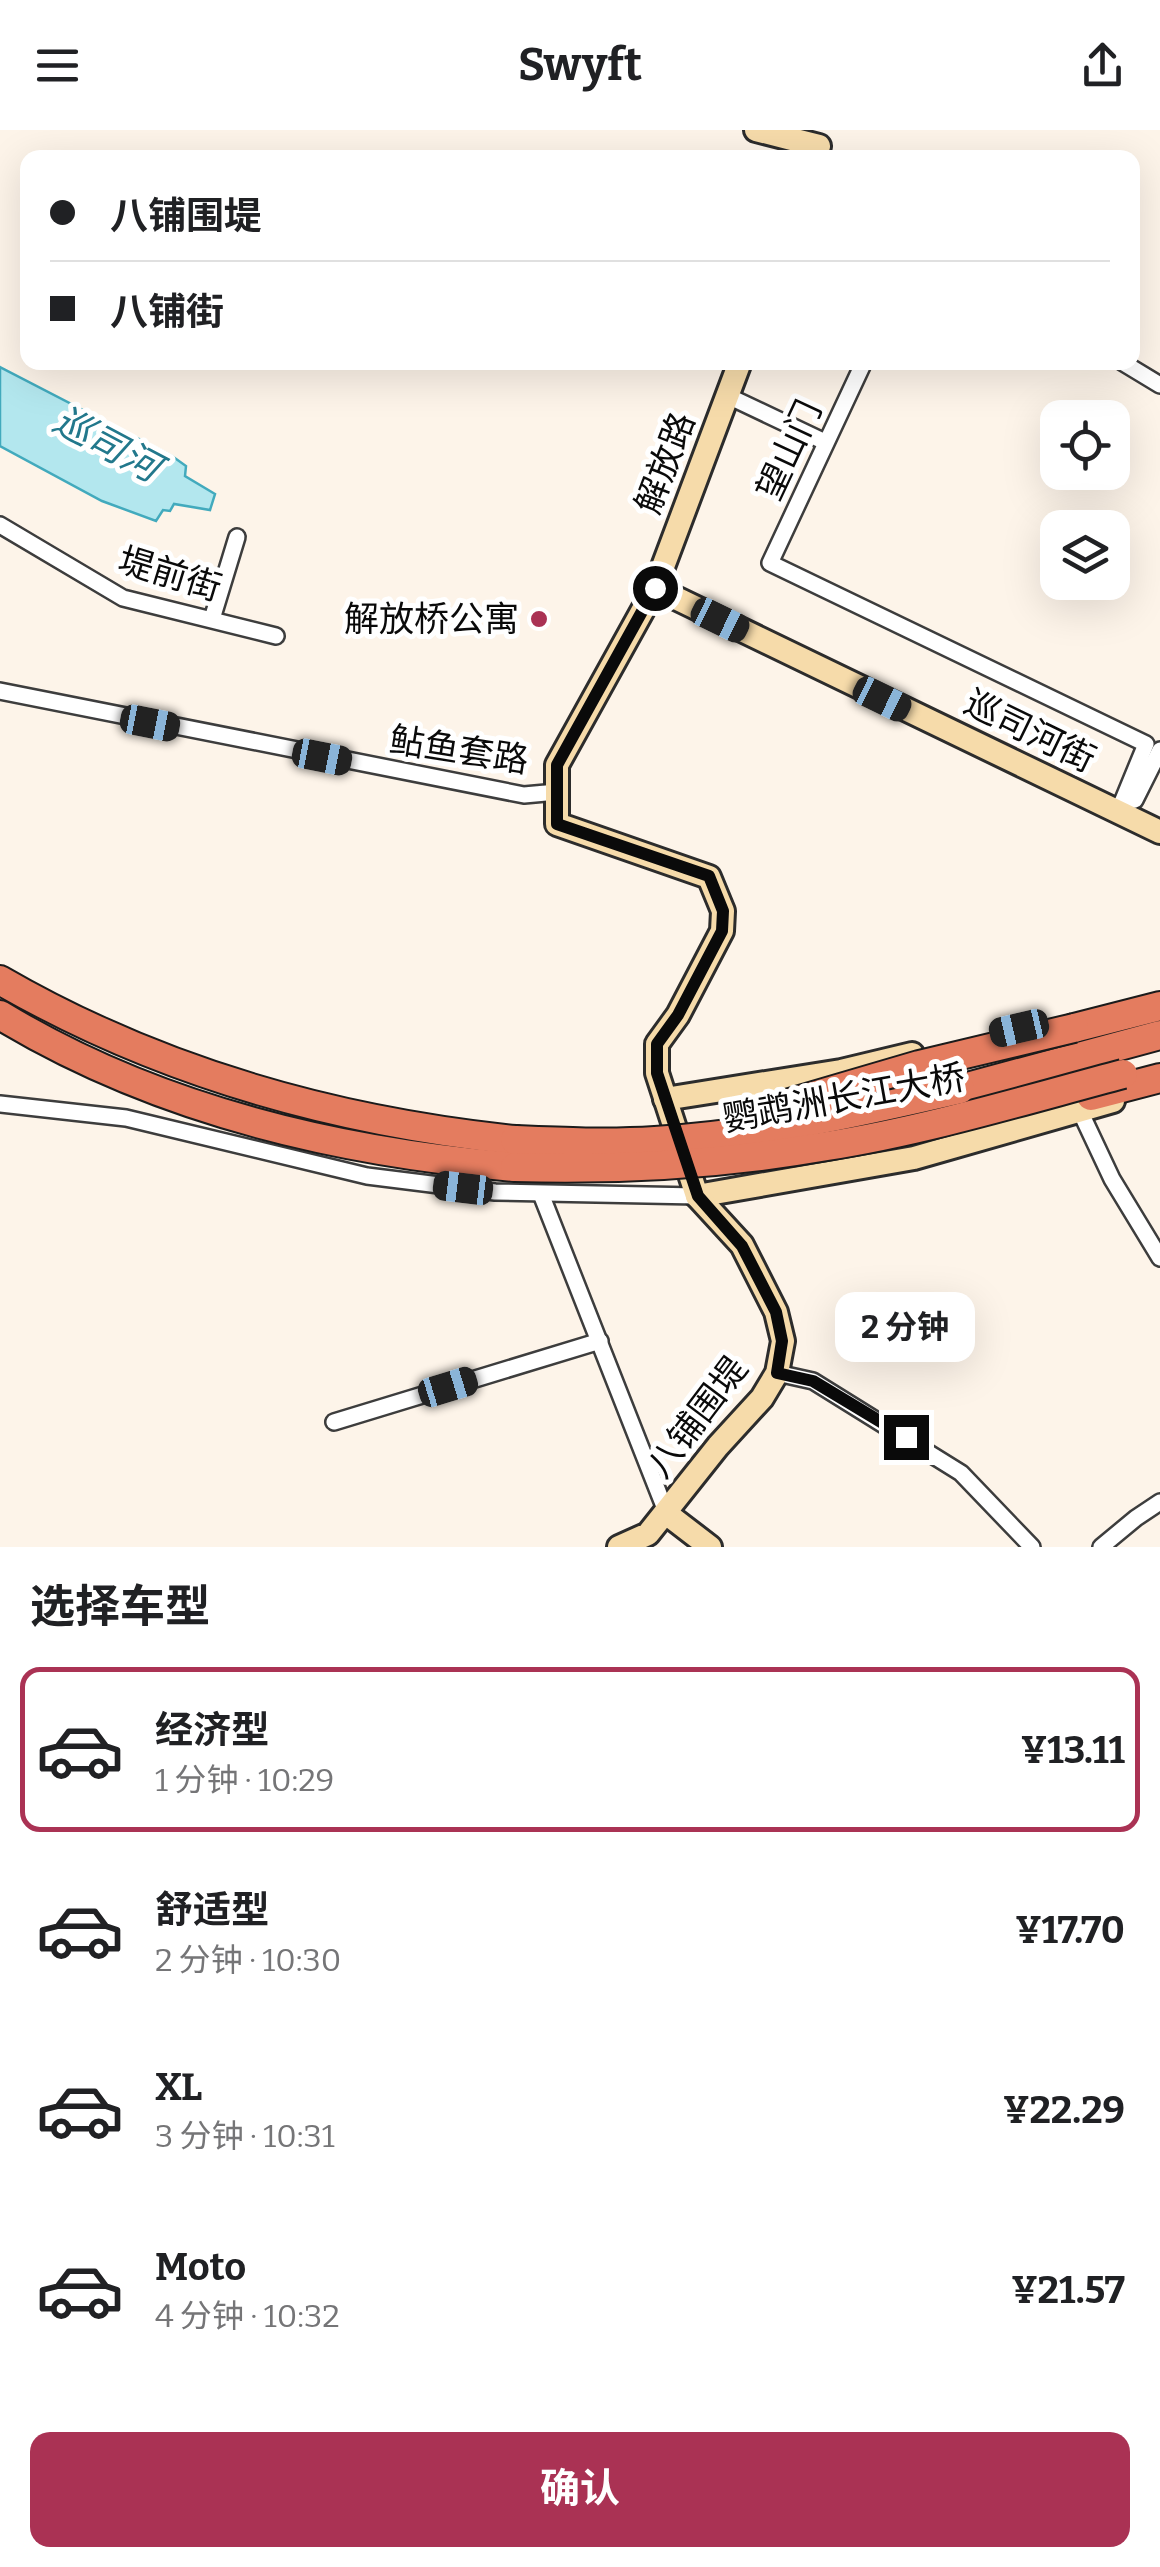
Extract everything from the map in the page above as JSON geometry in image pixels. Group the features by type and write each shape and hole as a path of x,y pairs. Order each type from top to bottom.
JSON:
{"highway":[{"name":"鹦鹉洲长江大桥","path":"0,980 111,1036 206,1075 357,1117 438,1132 587,1144 657,1142 815,1121 960,1090 1160,1035"},
{"path":"657,1142 919,1065 1160,1006"},
{"name":"鹦鹉洲长江大桥","path":"0,1015 27,1032 110,1070 276,1129 437,1161 515,1168 684,1164 826,1146 944,1121 1160,1063"},
{"path":"684,1164 816,1162 918,1144 1082,1104 1160,1078"}],"street":[{"path":"756,130 819,145"},
{"name":"解放路","path":"655,588 737,370"},
{"name":"望山门","path":"860,370 770,563 1146,744 1120,807"},
{"path":"1135,370 1160,386"},
{"path":"728,396 825,442"},
{"name":"堤前街","path":"0,526 124,598 276,636"},
{"path":"212,619 236,537"},
{"path":"556,792 557,765 655,588"},
{"name":"巡司河街","path":"655,588 1120,807 1160,832"},
{"name":"鲇鱼套路","path":"0,692 524,795 556,792"},
{"path":"1160,750 1136,800 1120,807 1111,825 1160,847"},
{"name":"八铺围堤","path":"556,792 557,824 709,876 716,890 723,911 722,931 678,1015 657,1044 657,1073 698,1196 742,1246 776,1312 782,1341 777,1373 762,1398 641,1541"},
{"path":"664,1098 842,1071 1160,993"},
{"path":"0,1104 102,1115 367,1176 495,1192 698,1196 914,1158 1082,1104 1160,1088"},
{"path":"1082,1104 1112,1179 1160,1258"},
{"path":"541,1194 667,1514 710,1547"},
{"path":"334,1422 600,1341"},
{"path":"777,1373 813,1381 961,1473 1032,1547"},
{"path":"1101,1547 1160,1502"},
{"path":"619,1547 641,1541"}],"water":[{"name":"巡司河","path":"0,367 172,456 186,466 185,476 215,494 210,510 174,504 170,511 163,510 156,521 102,501 0,446"}],"place":[{"name":"解放桥公寓","path":"539,619"}],"route":[{"path":"655,588 557,765 557,824 709,876 723,911 722,931 678,1015 657,1044 657,1073 698,1196 742,1246 776,1312 782,1341 777,1373 813,1381 906,1437"}]}
